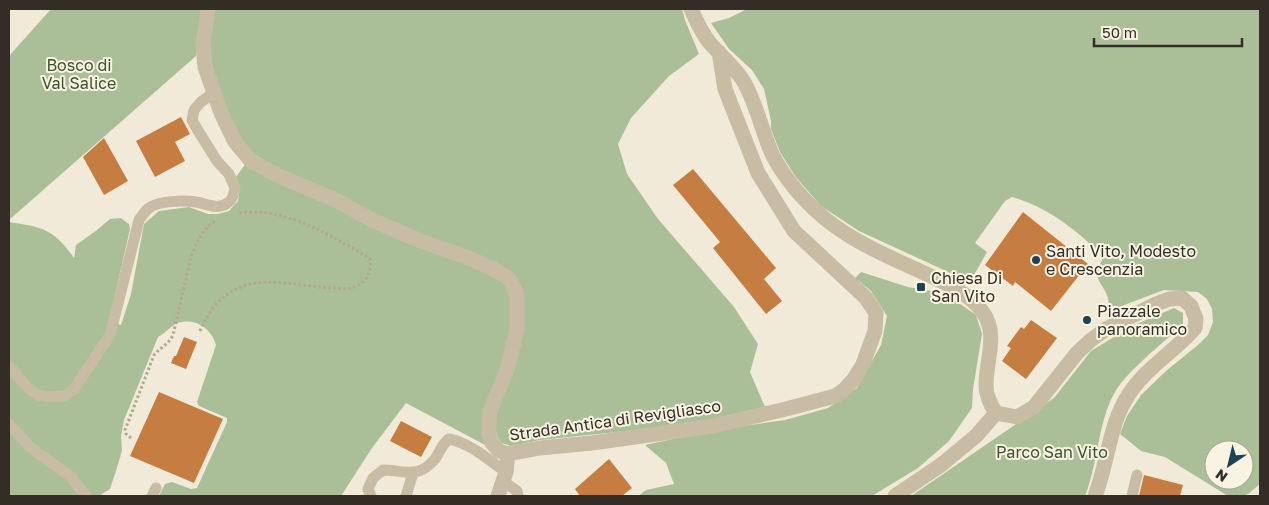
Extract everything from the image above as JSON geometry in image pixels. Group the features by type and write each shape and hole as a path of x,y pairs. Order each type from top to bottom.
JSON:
{"street":[{"name":"Strada Antica di Revigliasco","path":"208,9 203,45 206,68 213,93 235,142 251,161 279,176 338,201 372,220 418,240 469,258 507,277 517,295 517,329 507,370 490,411 489,434 492,443 499,451 508,454 540,448 592,443 713,426 786,409 835,396 854,379 863,364 875,331 876,313 866,298 794,230 758,174 726,89 719,52"},
{"path":"691,9 709,42 743,80 773,155 782,171 798,192 821,216 844,233 873,249 952,287 982,311 989,323 992,337 986,385 988,400 996,413 1017,417 1034,407 1077,353 1106,329 1169,299 1182,298 1191,306 1196,319 1195,328 1143,377 1130,392 1120,410 1095,496"},
{"path":"895,496 941,465 976,436 996,413"},
{"path":"503,484 508,454"}],"lane":[{"path":"9,366 27,387 37,395 65,396 74,389 110,335 139,220 144,214 150,207 158,204 188,201 214,207 224,206 231,200 235,188 230,174 217,161 192,120 194,110 213,93"},
{"path":"9,424 32,448 70,476 86,496"},
{"path":"371,496 368,490 370,484 373,478 383,470 413,473 424,468 435,458 444,443 449,439 472,449 503,484 517,491 518,496"},
{"path":"406,496 413,473"},
{"path":"1132,496 1137,476"}],"path":[{"path":"200,331 206,317 216,304 226,294 240,287 256,283 352,288 361,283 368,276 372,268 370,259 364,254 307,223 292,217 256,211 231,215"},
{"path":"131,438 126,434 125,430 154,355 160,348 170,342 173,335 191,257 197,242 208,226 222,216"}],"green space":[{"name":"Bosco di Val Salice","path":"51,9 203,9 196,56 9,220 9,56"},
{"path":"213,9 682,9 699,54 669,76 631,118 618,144 627,174 658,219 734,307 758,344 750,372 765,407 694,424 540,440 511,446 502,443 498,438 494,424 519,285 408,229 277,168 254,154 241,140 227,113 214,77 209,42"},
{"path":"747,9 1260,9 1260,484 1254,489 1254,440 1204,440 1204,481 1165,457 1141,451 1120,434 1127,416 1141,395 1208,335 1213,322 1212,309 1207,299 1198,292 1164,290 1119,307 1109,305 1107,295 1096,272 1103,258 1100,253 1059,219 1037,206 1012,197 1005,201 975,243 987,252 970,282 859,231 821,206 795,176 780,152 771,129 764,89 752,70 729,49 711,23 729,18"},
{"path":"246,163 497,276 511,291 514,312 485,445 406,403 372,448 341,496 159,496 165,484 172,482 191,489 197,488 227,422 227,418 199,406 197,402 216,345 214,339 207,329 202,326 196,323 184,322 175,324 158,337 124,420 121,436 122,451 110,489 99,496 9,496 9,222 46,231 60,241 74,258 76,245 110,219 121,218 129,224 130,229 109,321 121,325 131,294 144,224 159,211 189,207 208,214 229,211 238,201 240,188 236,177"},
{"path":"861,272 908,287 932,291 956,301 976,315 982,334 973,389 972,408 949,441 918,468 872,496 638,496 646,490 674,484 666,463 645,445 710,431 785,420 828,408 857,388 881,345 887,316 871,291 855,278"},
{"name":"Parco San Vito","path":"1174,308 1183,313 1183,325 1128,375 1109,403 1085,496 911,496 1054,398 1091,351 1132,326"},
{"path":"1218,490 1253,490 1242,496 1228,496"}],"building":[{"path":"181,117 190,134 175,142 185,161 155,177 136,141"},
{"path":"104,138 128,181 104,195 83,157"},
{"path":"693,169 776,268 764,279 782,301 766,314 713,248 720,242 673,185"},
{"name":"Santi Vito, Modesto e Crescenzia","path":"1023,212 1088,264 1051,311 1015,282 1013,286 985,265"},
{"path":"1031,320 1057,338 1026,379 1002,361 1011,348 1007,346 1021,327 1024,329"},
{"path":"184,337 197,342 186,369 171,363"},
{"path":"159,392 223,419 194,483 130,456"},
{"path":"401,421 432,437 421,457 390,441"},
{"path":"609,459 632,488 622,496 580,496 575,489"},
{"path":"1144,475 1183,485 1180,496 1139,496"}],"place":[{"name":"Santi Vito, Modesto e Crescenzia","path":"1036,260"},
{"name":"Chiesa Di San Vito","path":"921,287"},
{"name":"Piazzale panoramico","path":"1087,320"}]}
